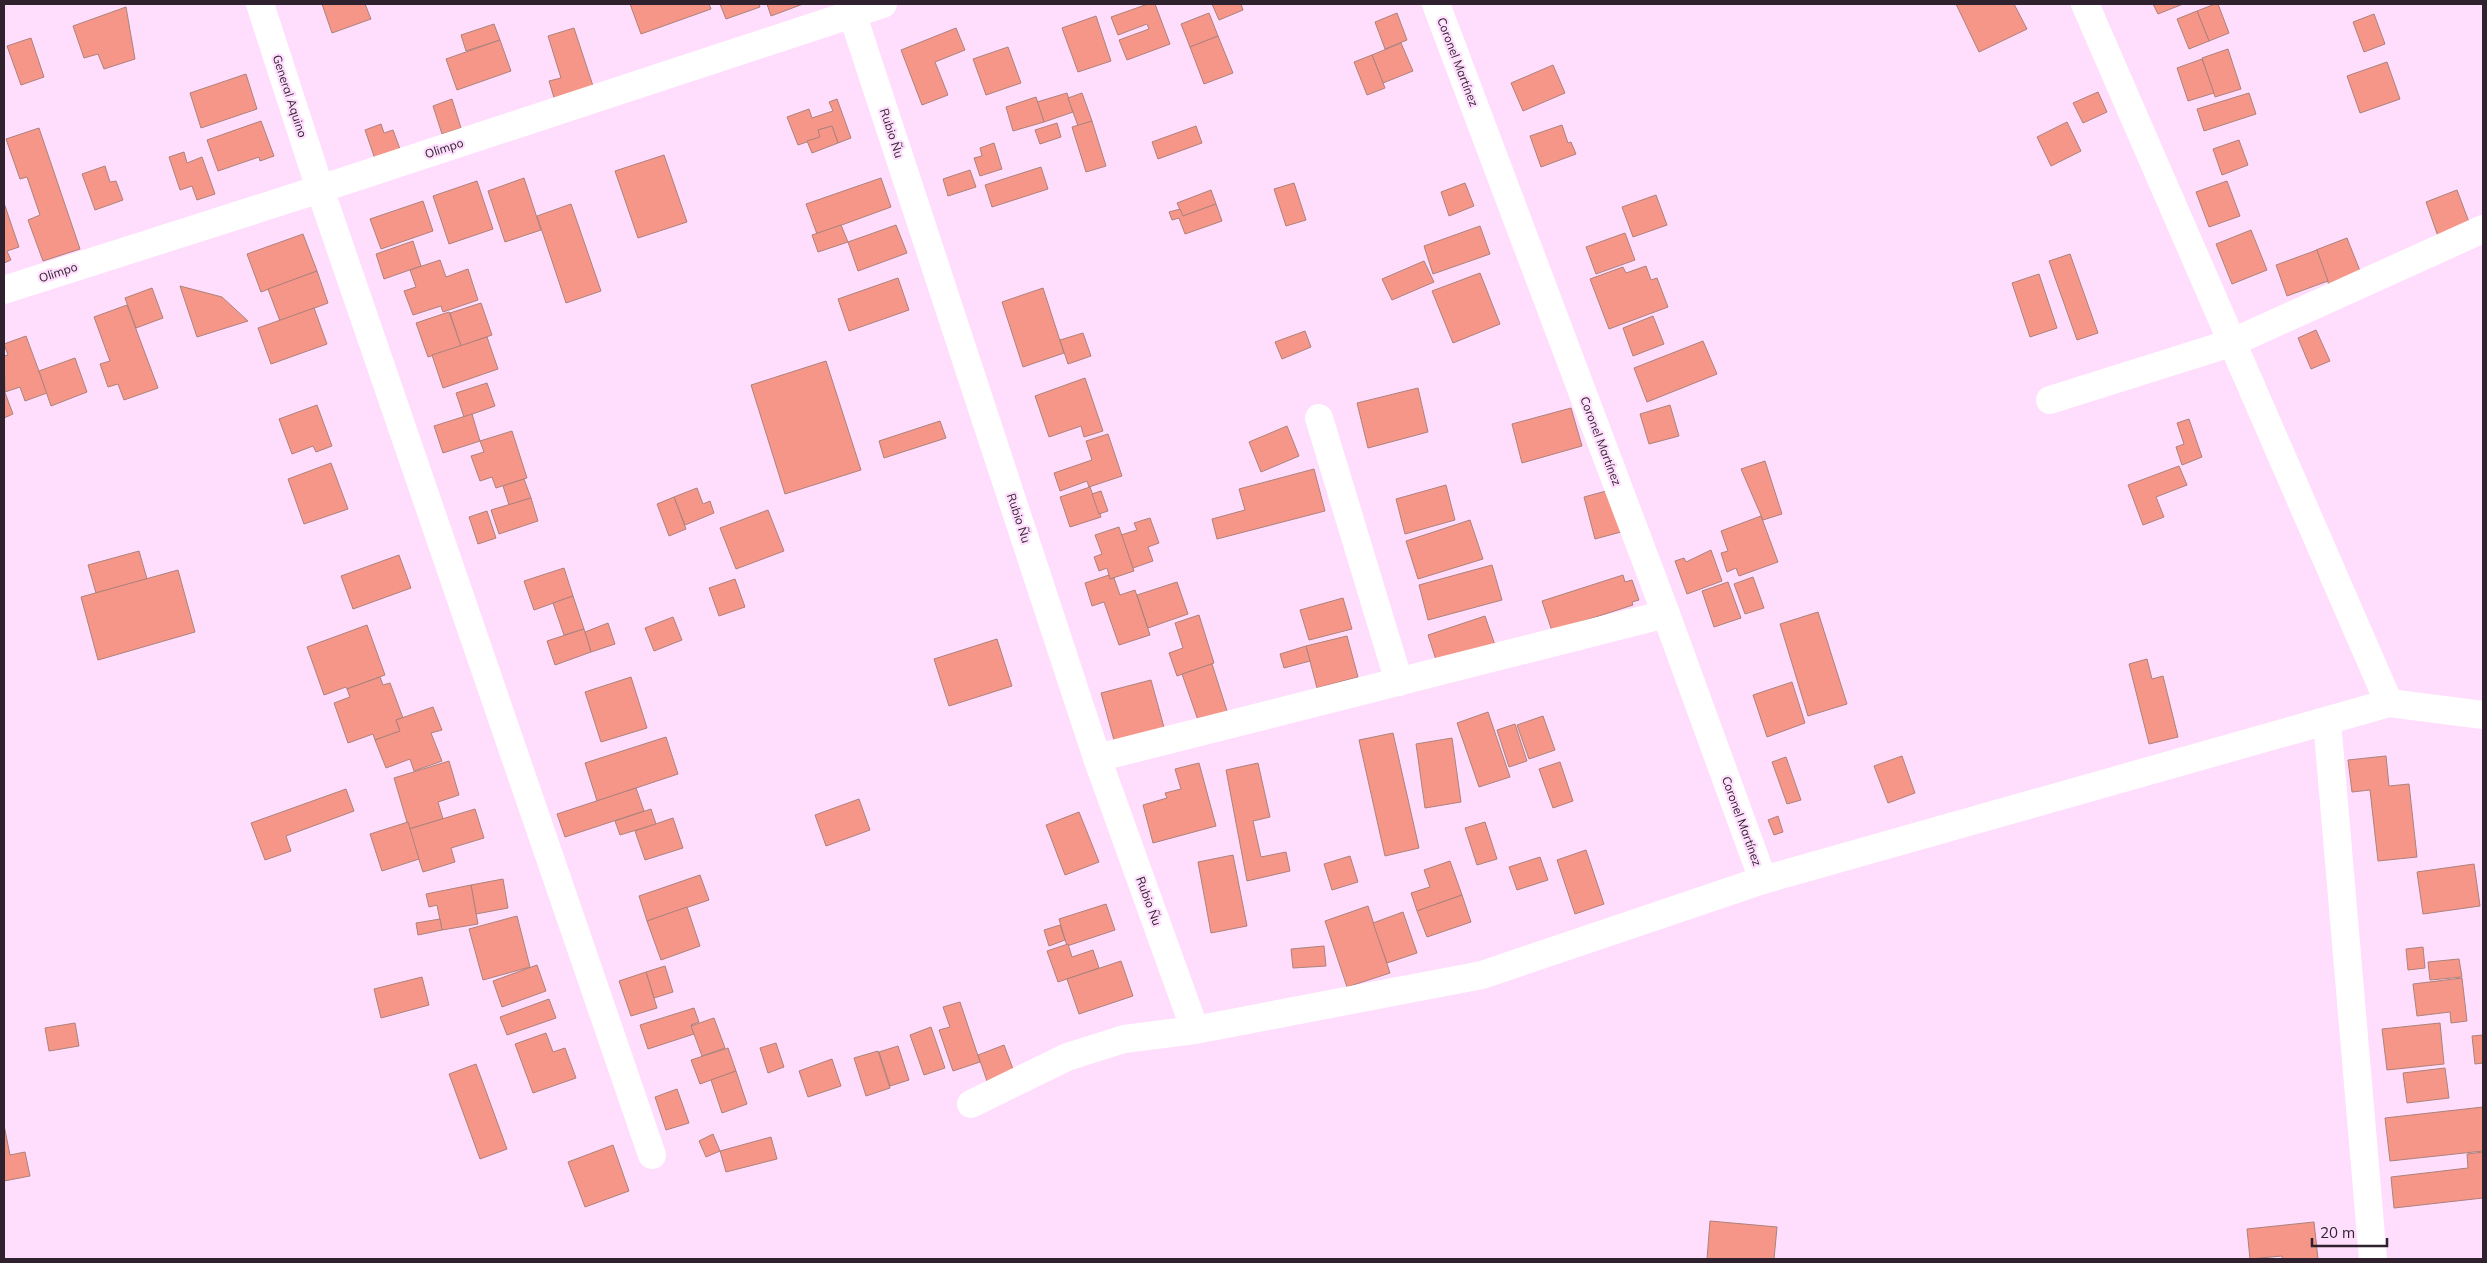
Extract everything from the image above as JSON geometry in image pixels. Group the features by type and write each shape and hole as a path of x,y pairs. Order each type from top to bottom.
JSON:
{"street":[{"name":"General Aquino","path":"260,4 320,189 652,1155"},
{"name":"Olimpo","path":"4,290 320,189 851,9 883,4"},
{"name":"Coronel Martínez","path":"1436,4 1666,614 1763,880"},
{"path":"2085,4 2389,703"},
{"name":"Rubio Ñu","path":"851,9 1098,758 1195,1030"},
{"path":"2050,400 2231,343 2483,229"},
{"path":"1319,418 1399,682"},
{"path":"1098,758 1666,614"},
{"path":"970,1104 1067,1057 1124,1039 1195,1030 1482,975 1763,880 2389,703 2483,715"},
{"path":"2326,721 2373,1259"}],"building":[{"path":"322,4 365,4 371,19 332,33"},
{"path":"630,4 709,4 711,9 641,34"},
{"path":"720,4 759,4 760,7 726,19"},
{"path":"767,4 803,4 771,16"},
{"path":"1148,4 1155,4 1170,44 1127,60 1119,40 1149,29 1147,24 1118,35 1111,17"},
{"path":"1212,4 1241,4 1243,10 1219,20"},
{"path":"1956,4 2014,4 2027,29 1979,52"},
{"path":"2153,4 2183,4 2158,14"},
{"path":"2218,4 2229,33 2209,41 2197,11"},
{"path":"126,7 135,59 104,69 98,54 84,58 73,26"},
{"path":"2197,11 2209,41 2189,49 2177,19"},
{"path":"1209,13 1218,36 1190,47 1181,24"},
{"path":"1397,13 1407,40 1385,49 1375,22"},
{"path":"2374,14 2385,44 2364,52 2353,22"},
{"path":"1096,16 1111,61 1078,72 1062,28"},
{"path":"494,24 500,40 466,51 461,35"},
{"path":"574,28 594,89 555,101 549,81 561,78 548,36"},
{"path":"956,28 965,50 935,62 948,95 922,105 901,50"},
{"path":"1218,36 1233,73 1204,84 1190,47"},
{"path":"31,38 44,77 21,85 7,46"},
{"path":"500,40 511,71 457,90 446,59"},
{"path":"1401,43 1413,71 1383,83 1372,55"},
{"path":"1008,47 1021,83 986,95 973,59"},
{"path":"2228,49 2241,89 2215,97 2202,58"},
{"path":"1372,55 1385,88 1367,95 1354,62"},
{"path":"2202,59 2214,93 2188,101 2177,68"},
{"path":"2387,62 2400,99 2360,113 2347,76"},
{"path":"1553,65 1565,93 1523,111 1511,83"},
{"path":"246,74 257,109 201,128 190,93"},
{"path":"2098,92 2107,112 2083,123 2073,103"},
{"path":"1067,93 1073,112 1044,122 1037,102"},
{"path":"1082,93 1092,121 1078,126 1068,98"},
{"path":"2249,93 2256,114 2204,131 2197,109"},
{"path":"1036,97 1044,122 1013,131 1006,107"},
{"path":"452,99 461,128 442,134 433,106"},
{"path":"837,99 851,138 838,143 832,126 818,130 821,137 798,145 787,117 809,109 812,118 833,111 829,102"},
{"path":"261,121 274,156 260,161 259,157 218,171 207,140"},
{"path":"1092,121 1106,166 1086,172 1072,127"},
{"path":"2067,122 2081,151 2051,166 2037,137"},
{"path":"1057,123 1061,137 1040,144 1035,130"},
{"path":"381,124 384,133 393,130 400,149 375,159 365,130"},
{"path":"1562,125 1568,143 1571,142 1576,154 1541,167 1530,136"},
{"path":"832,126 838,143 812,153 807,141 820,137 818,130"},
{"path":"1196,126 1202,143 1158,159 1152,142"},
{"path":"39,128 80,249 43,261 28,220 40,215 27,177 20,179 6,139"},
{"path":"2239,140 2248,165 2222,175 2213,149"},
{"path":"994,143 1002,169 980,176 974,158 982,156 980,148"},
{"path":"184,152 187,163 202,157 215,194 197,200 192,186 180,190 169,157"},
{"path":"664,155 687,222 638,238 615,171"},
{"path":"105,166 110,182 116,181 123,200 95,210 82,174"},
{"path":"1041,167 1048,189 992,207 985,185"},
{"path":"970,170 976,187 948,196 943,179"},
{"path":"524,178 541,230 505,242 488,191"},
{"path":"881,178 891,207 817,234 806,204"},
{"path":"477,181 493,229 449,244 433,196"},
{"path":"2227,181 2240,216 2209,227 2196,192"},
{"path":"1294,183 1306,220 1286,226 1274,189"},
{"path":"1465,183 1474,206 1449,216 1441,192"},
{"path":"1211,190 1216,204 1183,216 1177,203"},
{"path":"2457,190 2472,230 2440,242 2426,202"},
{"path":"1656,195 1667,225 1633,237 1622,207"},
{"path":"423,201 433,231 381,249 370,219"},
{"path":"4,203 19,247 7,251 11,260 4,263"},
{"path":"571,204 601,291 566,303 537,216"},
{"path":"1216,204 1222,221 1185,234 1179,218 1172,220 1169,212 1180,209 1183,216"},
{"path":"841,225 848,242 818,252 812,235"},
{"path":"896,225 907,253 858,271 848,242"},
{"path":"1480,226 1490,254 1433,274 1424,246"},
{"path":"2251,230 2267,270 2232,284 2216,244"},
{"path":"1625,233 1635,260 1596,274 1586,247"},
{"path":"303,234 317,271 261,292 247,254"},
{"path":"2347,238 2364,281 2332,293 2316,250"},
{"path":"413,241 421,266 384,279 376,254"},
{"path":"2317,250 2328,281 2287,296 2276,265"},
{"path":"2070,254 2098,333 2077,340 2049,261"},
{"path":"440,260 446,277 468,269 478,300 443,312 441,306 413,315 404,291 416,287 410,270"},
{"path":"1424,261 1434,282 1392,300 1382,279"},
{"path":"1646,266 1651,280 1657,278 1668,307 1609,329 1590,279 1623,267 1626,273"},
{"path":"317,271 328,303 280,321 268,289"},
{"path":"1480,273 1500,324 1453,343 1432,291"},
{"path":"2039,274 2057,328 2030,337 2012,283"},
{"path":"898,278 909,310 849,331 838,299"},
{"path":"180,286 222,297 248,321 197,337"},
{"path":"152,288 163,318 136,328 125,298"},
{"path":"1043,288 1064,353 1023,367 1002,302"},
{"path":"481,303 492,335 461,346 450,313"},
{"path":"127,305 158,388 124,400 118,384 108,387 100,364 110,361 94,317"},
{"path":"314,308 327,344 271,364 258,328"},
{"path":"449,312 461,346 428,357 416,323"},
{"path":"1653,316 1664,344 1633,356 1623,328"},
{"path":"2316,330 2330,361 2311,369 2298,338"},
{"path":"1305,331 1311,347 1282,359 1275,342"},
{"path":"1083,333 1091,356 1068,364 1060,340"},
{"path":"26,336 47,393 25,401 20,387 5,392 4,356 8,355 4,344"},
{"path":"487,337 498,369 443,388 432,355"},
{"path":"1703,341 1717,374 1647,402 1634,368"},
{"path":"75,358 87,392 51,406 39,371"},
{"path":"826,361 861,470 785,494 751,385"},
{"path":"1085,378 1103,431 1084,437 1081,426 1049,437 1035,396"},
{"path":"487,383 495,406 464,417 456,393"},
{"path":"1418,388 1428,432 1368,448 1357,403"},
{"path":"4,390 13,414 4,418"},
{"path":"317,405 332,446 316,452 313,446 292,454 279,419"},
{"path":"1670,405 1679,436 1649,444 1640,414"},
{"path":"1571,408 1582,446 1522,463 1512,424"},
{"path":"472,414 480,441 443,453 434,426"},
{"path":"2189,419 2202,457 2182,465 2176,447 2184,444 2177,423"},
{"path":"940,421 946,438 884,458 879,441"},
{"path":"1287,426 1299,456 1261,472 1249,442"},
{"path":"512,431 527,478 496,488 492,477 480,481 471,456 484,452 480,441"},
{"path":"1108,434 1122,476 1089,487 1087,481 1060,491 1054,473 1092,460 1086,441"},
{"path":"1765,461 1782,514 1763,520 1741,469"},
{"path":"331,463 348,509 304,524 288,479"},
{"path":"2179,466 2187,485 2156,497 2164,517 2143,525 2128,485"},
{"path":"1314,469 1325,511 1217,539 1212,519 1245,510 1239,489"},
{"path":"524,479 531,498 509,505 503,486"},
{"path":"1446,485 1455,520 1405,534 1396,499"},
{"path":"1090,487 1101,517 1070,527 1060,497"},
{"path":"697,488 703,504 710,501 714,513 685,525 674,497"},
{"path":"1610,490 1621,532 1595,539 1584,497"},
{"path":"1101,491 1108,511 1099,514 1092,494"},
{"path":"674,497 686,529 669,536 657,504"},
{"path":"531,498 538,521 499,534 491,510"},
{"path":"768,510 784,551 736,569 720,528"},
{"path":"487,511 496,538 478,544 469,517"},
{"path":"1761,516 1778,562 1739,576 1736,568 1727,572 1721,553 1728,551 1721,531"},
{"path":"1150,518 1159,543 1148,547 1153,561 1133,568 1121,535 1137,530 1134,523"},
{"path":"1470,520 1483,559 1418,579 1406,541"},
{"path":"1119,527 1134,571 1110,579 1107,568 1099,571 1094,557 1102,554 1095,535"},
{"path":"1711,550 1722,581 1687,594 1675,561 1684,558 1686,562"},
{"path":"139,551 147,579 96,593 88,565"},
{"path":"399,555 411,588 353,609 341,576"},
{"path":"1492,565 1502,600 1428,620 1419,585"},
{"path":"564,568 573,596 534,610 524,581"},
{"path":"178,570 195,632 98,660 81,597"},
{"path":"1109,575 1110,579 1114,578 1120,595 1135,590 1150,635 1119,645 1104,602 1092,606 1085,583"},
{"path":"1623,575 1625,582 1632,580 1639,600 1632,602 1633,605 1552,631 1542,601"},
{"path":"1753,577 1764,608 1745,614 1734,584"},
{"path":"735,579 745,607 719,616 709,588"},
{"path":"1177,582 1188,614 1148,628 1137,595"},
{"path":"1728,582 1741,618 1714,627 1702,591"},
{"path":"573,596 584,629 564,635 553,603"},
{"path":"1343,598 1352,629 1309,640 1300,610"},
{"path":"1818,612 1847,704 1808,716 1780,624"},
{"path":"1199,615 1214,663 1177,676 1169,653 1183,648 1175,623"},
{"path":"1485,616 1496,648 1438,666 1428,635"},
{"path":"673,617 682,640 654,651 645,628"},
{"path":"608,623 615,644 591,652 585,632"},
{"path":"367,625 385,675 324,695 307,647"},
{"path":"584,629 591,652 555,665 547,641"},
{"path":"1347,636 1358,677 1317,688 1306,646"},
{"path":"997,639 1012,686 949,706 934,659"},
{"path":"1306,646 1310,661 1284,668 1280,654"},
{"path":"2147,659 2152,679 2163,676 2178,737 2149,744 2129,664"},
{"path":"1212,664 1228,714 1199,723 1182,674"},
{"path":"380,677 383,685 390,683 403,718 396,720 400,731 375,740 373,734 348,743 334,703 350,697 347,689"},
{"path":"631,677 647,728 601,742 585,692"},
{"path":"1151,680 1165,731 1115,744 1101,693"},
{"path":"1792,682 1805,723 1767,737 1753,695"},
{"path":"433,707 442,730 431,733 442,761 414,771 410,759 386,768 375,740 400,731 396,720"},
{"path":"1488,712 1510,777 1479,787 1457,723"},
{"path":"1543,716 1555,750 1529,759 1517,725"},
{"path":"1515,724 1527,761 1509,767 1497,730"},
{"path":"1393,733 1419,848 1385,856 1359,740"},
{"path":"666,737 678,774 597,801 585,763"},
{"path":"1452,738 1461,802 1425,808 1416,744"},
{"path":"1902,756 1915,793 1888,803 1874,766"},
{"path":"2386,756 2389,786 2409,784 2417,857 2378,861 2370,790 2352,792 2348,760"},
{"path":"1786,757 1801,800 1787,804 1772,762"},
{"path":"449,761 459,795 438,802 443,819 409,829 394,778"},
{"path":"1560,762 1573,801 1553,808 1539,769"},
{"path":"1199,763 1216,826 1153,843 1143,805 1167,798 1165,793 1181,789 1175,769"},
{"path":"1258,763 1270,817 1253,821 1261,857 1286,852 1290,871 1247,881 1226,770"},
{"path":"636,788 644,811 565,837 557,814"},
{"path":"346,789 354,811 286,836 291,851 265,860 251,823"},
{"path":"859,799 870,830 826,846 815,815"},
{"path":"475,809 484,838 451,848 455,862 423,872 409,829"},
{"path":"651,809 656,824 620,835 615,821"},
{"path":"1079,812 1099,862 1065,875 1046,825"},
{"path":"1778,816 1783,832 1774,835 1768,820"},
{"path":"673,818 683,848 645,860 635,831"},
{"path":"408,822 419,859 382,871 370,834"},
{"path":"1485,822 1497,859 1477,865 1465,828"},
{"path":"1586,850 1604,904 1575,914 1557,860"},
{"path":"1233,855 1247,926 1211,933 1198,862"},
{"path":"1350,856 1358,882 1332,890 1324,864"},
{"path":"1540,857 1548,880 1517,890 1509,867"},
{"path":"1450,861 1462,895 1417,911 1411,893 1430,887 1424,870"},
{"path":"2474,864 2480,906 2423,914 2417,872"},
{"path":"700,875 709,900 647,921 639,896"},
{"path":"503,879 508,908 476,914 471,885"},
{"path":"471,885 478,924 442,930 437,905 429,907 426,894"},
{"path":"1462,895 1471,922 1427,937 1417,911"},
{"path":"1106,904 1115,930 1067,946 1059,919"},
{"path":"1368,906 1390,973 1347,987 1325,921"},
{"path":"687,907 700,946 661,960 647,921"},
{"path":"1403,912 1417,953 1387,963 1373,923"},
{"path":"517,916 530,967 483,980 469,929"},
{"path":"440,919 442,930 418,935 416,923"},
{"path":"1060,925 1065,940 1049,946 1044,930"},
{"path":"1068,944 1072,957 1093,950 1099,968 1058,982 1047,951"},
{"path":"1324,946 1326,966 1293,968 1291,949"},
{"path":"2423,947 2425,968 2408,970 2406,949"},
{"path":"2459,959 2462,977 2430,980 2428,962"},
{"path":"1121,961 1133,996 1079,1014 1067,979"},
{"path":"537,965 546,991 502,1007 493,981"},
{"path":"665,966 673,992 654,998 646,972"},
{"path":"646,972 657,1008 631,1016 619,981"},
{"path":"422,977 429,1005 381,1018 374,989"},
{"path":"2462,978 2467,1021 2451,1023 2450,1012 2417,1016 2413,984"},
{"path":"549,999 556,1018 507,1035 500,1017"},
{"path":"960,1002 980,1062 953,1071 939,1030 950,1027 943,1007"},
{"path":"694,1008 699,1022 691,1025 694,1034 648,1049 640,1025"},
{"path":"714,1018 725,1048 702,1056 691,1026"},
{"path":"75,1023 79,1046 49,1051 45,1028"},
{"path":"2440,1023 2444,1064 2387,1070 2382,1029"},
{"path":"931,1027 945,1068 924,1075 910,1035"},
{"path":"546,1033 553,1052 565,1048 576,1078 533,1093 515,1044"},
{"path":"2483,1035 2483,1063 2475,1064 2472,1036"},
{"path":"776,1043 784,1067 768,1073 760,1048"},
{"path":"1004,1045 1016,1077 989,1087 978,1055"},
{"path":"898,1046 909,1080 890,1086 879,1052"},
{"path":"728,1048 736,1071 700,1084 691,1060"},
{"path":"878,1051 890,1088 866,1096 854,1058"},
{"path":"832,1059 841,1086 808,1097 799,1071"},
{"path":"476,1064 507,1149 480,1159 449,1074"},
{"path":"2445,1068 2449,1098 2407,1103 2403,1073"},
{"path":"736,1071 747,1104 722,1113 711,1080"},
{"path":"677,1089 689,1123 666,1130 655,1097"},
{"path":"2483,1107 2483,1151 2390,1161 2385,1118"},
{"path":"4,1125 10,1155 25,1152 30,1176 4,1181"},
{"path":"713,1134 720,1151 706,1157 699,1141"},
{"path":"771,1137 777,1159 726,1172 720,1151"},
{"path":"613,1145 629,1191 585,1207 568,1162"},
{"path":"2483,1152 2483,1198 2394,1208 2391,1177 2468,1168 2467,1154"},
{"path":"1710,1221 1777,1227 1774,1259 1707,1259"},
{"path":"2314,1222 2318,1259 2282,1259 2282,1256 2250,1259 2247,1229"}]}
